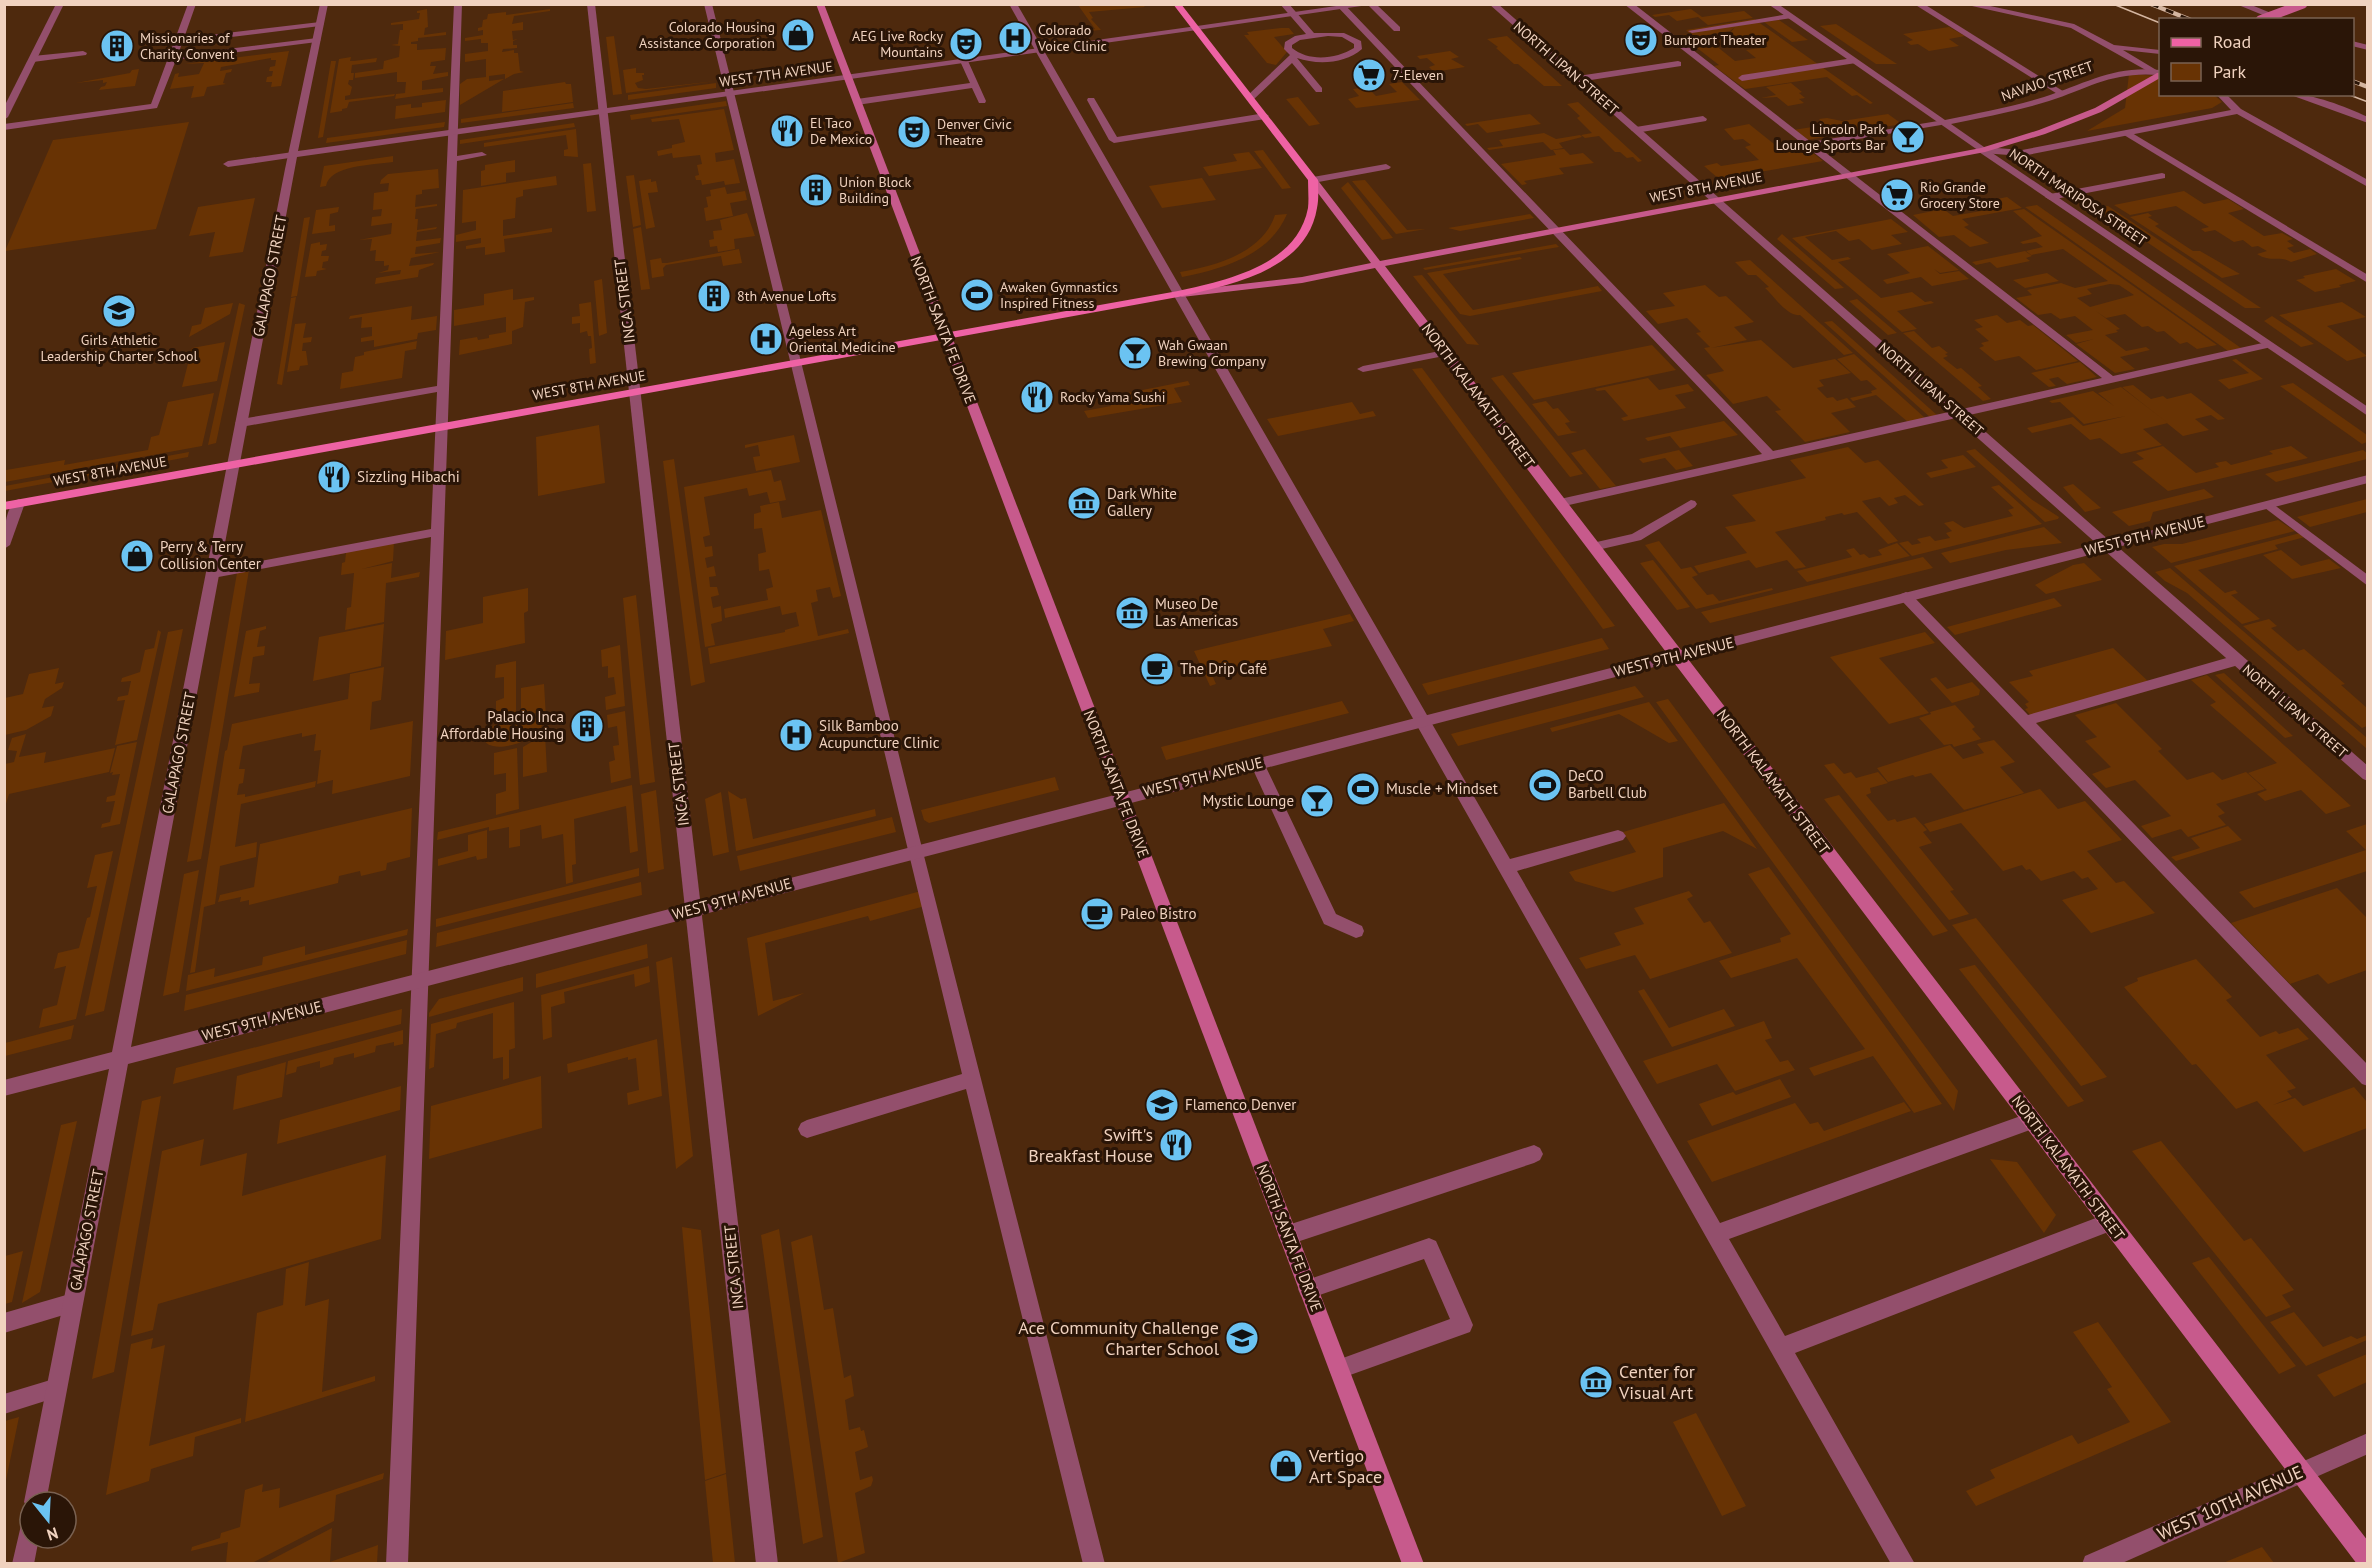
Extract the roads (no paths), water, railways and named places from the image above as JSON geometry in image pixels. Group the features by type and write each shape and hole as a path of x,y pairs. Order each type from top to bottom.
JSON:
{"main road":[{"name":"NORTH SANTA FE DRIVE","path":"820,4 1413,1563"},
{"name":"NORTH KALAMATH STREET","path":"1177,4 1265,116 2367,1560"},
{"path":"2265,18 2303,4"},
{"path":"1982,150 2078,118 2118,101 2158,72"},
{"name":"WEST 8TH AVENUE","path":"4,506 1178,294 1302,280 1982,150"},
{"name":"WEST 8TH AVENUE","path":"1178,294 1255,272 1273,263 1290,250 1302,237 1311,222 1314,207 1313,180"}],"street":[{"path":"4,117 60,4"},
{"path":"4,127 154,106 192,4"},
{"name":"GALAPAGO STREET","path":"37,1490 293,155 324,4"},
{"path":"397,1563 458,4"},
{"name":"INCA STREET","path":"591,4 767,1563"},
{"path":"708,4 915,852 1094,1563"},
{"path":"1012,4 1904,1563"},
{"path":"1284,4 1312,36"},
{"path":"1371,4 1397,29"},
{"name":"WEST 7TH AVENUE","path":"228,164 1294,15 1340,6 1371,4"},
{"name":"NORTH LIPAN STREET","path":"1493,4 2367,775"},
{"path":"1628,4 2111,380"},
{"name":"NORTH MARIPOSA STREET","path":"1772,4 2367,413"},
{"path":"1918,4 2062,93"},
{"path":"1966,4 2074,26 2158,72"},
{"path":"2240,4 2278,18"},
{"path":"1340,6 1771,456"},
{"path":"1692,31 1789,16"},
{"path":"179,41 320,24"},
{"path":"1319,90 1293,57 1288,44 1298,38 1344,35 1356,40 1358,49"},
{"path":"173,58 316,40"},
{"path":"1250,98 1293,57 1319,59 1378,46"},
{"path":"2111,47 2159,52"},
{"path":"33,59 83,53"},
{"path":"964,61 982,101"},
{"path":"1743,78 1853,61"},
{"path":"1578,79 1678,64"},
{"name":"NAVAJO STREET","path":"1808,145 2005,110 2062,93 2113,72 2158,72"},
{"path":"856,102 975,86"},
{"path":"2222,96 2238,111 2367,184"},
{"path":"2299,96 2348,111 2367,120"},
{"path":"1091,100 1114,140 1265,116"},
{"name":"WEST 8TH AVENUE","path":"1982,150 2022,153 2238,111"},
{"path":"1636,130 1703,119"},
{"path":"2127,133 2367,280"},
{"path":"452,159 482,154"},
{"path":"1313,180 1386,167"},
{"path":"2050,197 2162,176"},
{"path":"1560,503 2267,345"},
{"path":"1363,369 1445,353"},
{"path":"242,423 443,388"},
{"name":"WEST 9TH AVENUE","path":"4,1088 1121,798 2367,479"},
{"path":"4,545 19,503"},
{"path":"1593,547 1636,537 1691,504"},
{"path":"2269,505 2367,582"},
{"path":"213,574 437,532"},
{"path":"1906,597 2367,1078"},
{"path":"2025,721 2237,660"},
{"path":"1257,763 1330,919 1356,931"},
{"path":"1506,867 1618,836"},
{"path":"807,1129 972,1079"},
{"path":"1716,1234 2032,1121"},
{"path":"1288,1235 1534,1155"},
{"path":"1782,1348 2109,1222"},
{"path":"1308,1289 1429,1248 1463,1325 1339,1369"},
{"path":"4,1323 73,1303"},
{"path":"4,1404 57,1388"},
{"name":"WEST 10TH AVENUE","path":"2093,1563 2367,1443"}],"tram line":[{"path":"2113,4 2159,23"},
{"path":"2352,96 2368,102"}],"railway":[{"path":"2151,4 2186,18"},
{"path":"2354,82 2368,87"}],"place":[{"name":"Colorado Housing Assistance Corporation","path":"798,35"},
{"name":"Colorado Voice Clinic","path":"1015,38"},
{"name":"Buntport Theater","path":"1641,40"},
{"name":"AEG Live Rocky Mountains","path":"966,44"},
{"name":"Missionaries of Charity Convent","path":"117,46"},
{"name":"7-Eleven","path":"1369,75"},
{"name":"El Taco De Mexico","path":"787,131"},
{"name":"Denver Civic Theatre","path":"914,132"},
{"name":"Lincoln Park Lounge Sports Bar","path":"1908,137"},
{"name":"Union Block Building","path":"816,190"},
{"name":"Rio Grande Grocery Store","path":"1897,195"},
{"name":"Awaken Gymnastics Inspired Fitness","path":"977,295"},
{"name":"8th Avenue Lofts","path":"714,296"},
{"name":"Girls Athletic Leadership Charter School","path":"119,311"},
{"name":"Ageless Art Oriental Medicine","path":"766,339"},
{"name":"Wah Gwaan Brewing Company","path":"1135,353"},
{"name":"Rocky Yama Sushi","path":"1037,397"},
{"name":"Sizzling Hibachi","path":"334,477"},
{"name":"Dark White Gallery","path":"1084,503"},
{"name":"Perry & Terry Collision Center","path":"137,556"},
{"name":"Museo De Las Americas","path":"1132,613"},
{"name":"The Drip Café","path":"1157,669"},
{"name":"Palacio Inca Affordable Housing","path":"587,726"},
{"name":"Silk Bamboo Acupuncture Clinic","path":"796,735"},
{"name":"DeCO Barbell Club","path":"1545,785"},
{"name":"Muscle + Mindset","path":"1363,789"},
{"name":"Mystic Lounge","path":"1317,801"},
{"name":"Paleo Bistro","path":"1097,914"},
{"name":"Flamenco Denver","path":"1162,1105"},
{"name":"Swift's Breakfast House","path":"1176,1145"},
{"name":"Ace Community Challenge Charter School","path":"1242,1338"},
{"name":"Center for Visual Art","path":"1596,1382"},
{"name":"Vertigo Art Space","path":"1286,1466"}]}
